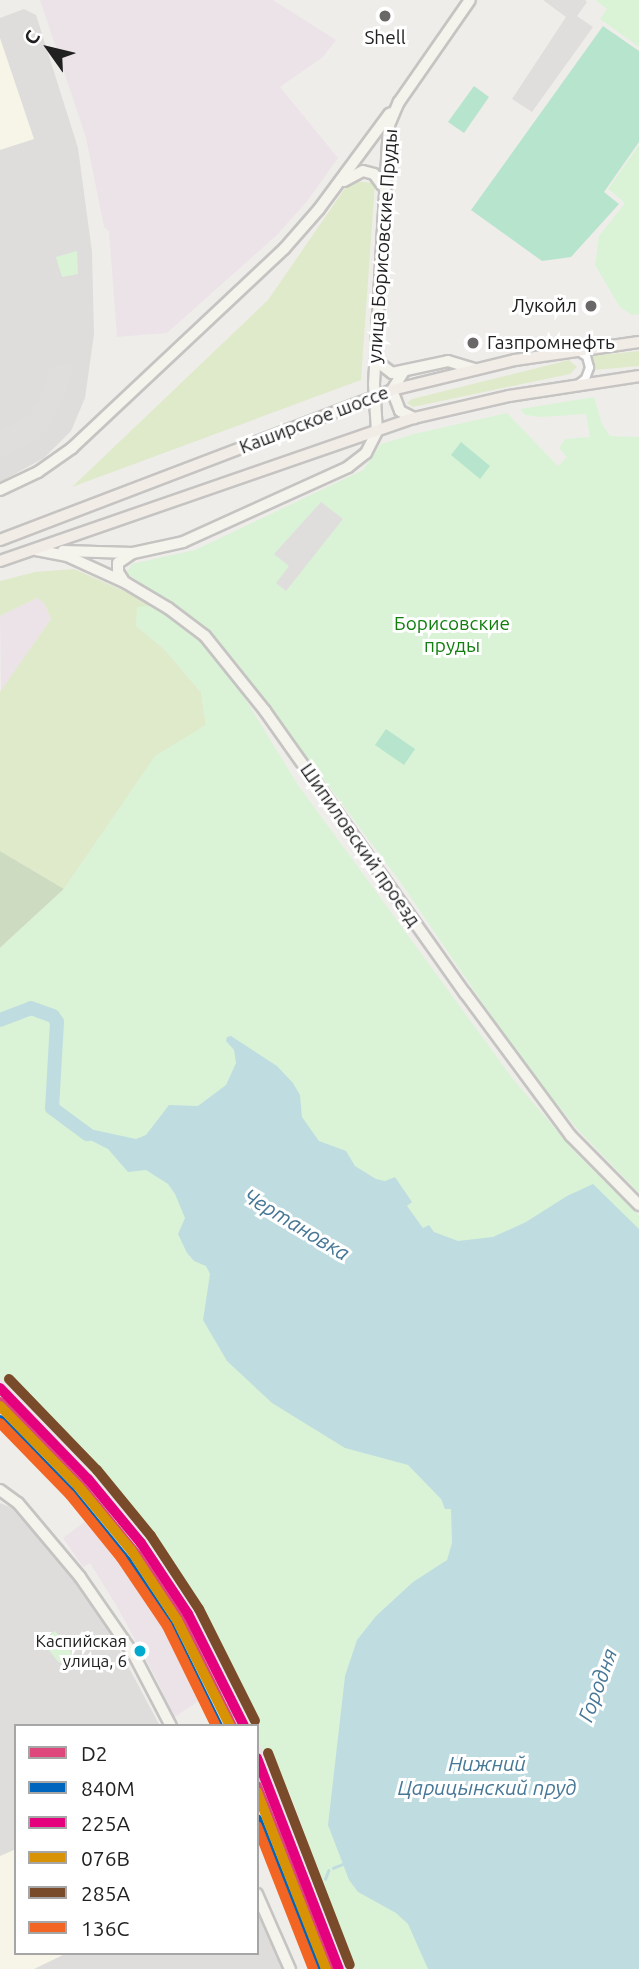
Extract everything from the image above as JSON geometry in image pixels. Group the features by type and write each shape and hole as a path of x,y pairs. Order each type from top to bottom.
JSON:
{"main road":[{"name":"улица Борисовские Пруды","path":"377,431 375,360 389,125 399,102 470,0"},
{"path":"0,490 38,472 72,448 284,249 333,190 399,102"},
{"path":"333,190 351,175 363,171 380,179 384,190"},
{"name":"Каширское шоссе","path":"0,540 392,390 474,369 575,350 639,342"},
{"path":"375,360 386,372 404,371 448,361 474,369"},
{"path":"404,371 392,390 400,411 414,418"},
{"name":"Каширское шоссе","path":"0,561 414,418 509,396 639,376"},
{"path":"48,550 133,553 161,548 209,532 348,467 366,453 377,431"},
{"name":"Шипиловский проезд","path":"32,550 48,550 126,583 190,622 226,661 563,1125 639,1205"},
{"path":"126,583 117,566 123,558 133,553"},
{"path":"0,1490 18,1503 80,1577 134,1655 169,1724"},
{"path":"259,1899 290,1969"}],"street":[{"path":"575,350 586,356 589,367 585,377 576,385"}],"shaded area":[{"path":"40,0 273,0 336,40 323,57 280,87 338,158 308,200 277,235 167,333 117,337 109,231 104,227 86,138"},
{"path":"543,0 585,0 587,2 577,16 593,27 532,112 512,99 566,17"},
{"path":"24,9 36,15 78,148 92,252 94,334 85,398 71,431 44,458 0,482 0,18"},
{"path":"0,38 34,139 0,150"},
{"path":"73,365 72,373 60,408 49,426 33,442 0,458 0,432 26,418 38,404 50,368"},
{"path":"321,502 343,519 286,591 276,583 289,566 274,554"},
{"path":"37,598 44,603 51,619 1,692 0,616"},
{"path":"0,1378 58,1434 130,1516 196,1610 250,1724 211,1724 199,1701 173,1718 157,1680 116,1605 90,1563 83,1567 63,1538 88,1519 38,1459 0,1423"},
{"path":"0,1503 12,1508 61,1563 112,1636 159,1724 14,1724 14,1955 259,1955 259,1917 282,1969 0,1969"},
{"path":"259,1743 293,1806 355,1969 315,1969 259,1836"},
{"path":"14,1850 14,1955 63,1955 34,1969 0,1969 0,1856"}],"green space":[{"path":"595,0 639,0 639,47 600,19 607,9"},
{"path":"603,26 639,51 639,142 604,192 619,204 571,257 542,261 471,210"},
{"path":"474,86 489,97 464,133 448,122"},
{"path":"639,145 639,314 632,315 620,307 595,265 599,236 625,203 608,189"},
{"path":"350,181 375,183 361,380 72,487 268,300"},
{"path":"77,251 78,274 62,277 56,257"},
{"path":"639,351 639,366 595,370 592,356"},
{"path":"569,360 577,367 570,374 413,407 407,403 412,399"},
{"name":"Борисовские пруды","path":"594,397 602,424 610,436 639,437 639,1193 578,1130 525,1065 401,883 234,659 190,616 126,573 132,564 195,550 363,470 381,444 414,434 507,413 558,466 567,457 559,448 565,439 590,437 586,414 542,417 525,415 520,409"},
{"path":"461,442 490,466 480,479 451,455"},
{"path":"74,569 156,605 136,626 164,649 201,692 206,725 155,757 64,889 0,851 0,692 51,619 44,603 37,598 0,616 0,581 35,572"},
{"path":"156,605 185,627 225,666 298,785 513,1079 575,1152 639,1215 639,1969 355,1969 289,1791 276,1777 259,1743 259,1724 250,1724 196,1610 130,1516 58,1434 0,1378 0,948 64,889 155,756 206,725 201,692 164,649 136,626 137,607"},
{"path":"386,729 415,749 404,765 375,745"},
{"path":"0,851 64,889 0,948"},
{"path":"55,1631 72,1654 59,1663 42,1641"}],"water":[{"name":"Нижний Царицынский пруд","path":"231,1036 277,1066 293,1083 300,1095 302,1117 319,1141 346,1151 355,1166 376,1179 385,1181 395,1177 412,1202 407,1206 423,1228 429,1225 434,1232 458,1241 493,1237 526,1222 567,1196 593,1184 639,1229 639,1969 428,1969 408,1924 396,1913 358,1892 349,1880 328,1825 345,1676 357,1640 376,1616 413,1582 447,1560 452,1543 451,1509 445,1509 441,1499 408,1465 345,1448 272,1403 227,1361 203,1320 210,1274 206,1266 194,1261 187,1253 178,1234 185,1218 175,1194 168,1184 146,1170 128,1172 108,1149 88,1139 71,1125 136,1139 146,1135 169,1105 198,1106 226,1085 236,1063 234,1050 226,1041 227,1037"}],"waterway":[{"name":"Чертановка","path":"0,1020 31,1008 53,1016 57,1022 52,1108 87,1134"},
{"path":"333,1868 343,1864"},
{"path":"325,1879 328,1871"}],"railway":[{"path":"0,1395 82,1480 136,1545 204,1653 238,1724"},
{"path":"259,1775 334,1969"}],"transit line":[{"name":"285А","path":"9,1379 97,1470 151,1536 199,1609 255,1721"},
{"name":"225А","path":"0,1388 88,1479 141,1543 188,1614 243,1724"},
{"name":"D2","path":"0,1402 79,1484 137,1555 180,1620 231,1724"},
{"name":"076В","path":"0,1406 79,1487 131,1550 177,1620 229,1724"},
{"name":"840М","path":"0,1420 70,1492 127,1562 169,1626 217,1724"},
{"name":"136С","path":"0,1423 70,1495 121,1558 167,1626 215,1724"},
{"name":"285А","path":"268,1753 350,1965"},
{"name":"225А","path":"259,1763 339,1969"},
{"name":"D2","path":"259,1791 329,1969"},
{"name":"076В","path":"259,1797 326,1969"},
{"name":"840М","path":"259,1824 316,1969"},
{"name":"136С","path":"259,1831 313,1969"}],"place":[{"name":"Shell","path":"385,16"},
{"name":"Лукойл","path":"591,306"},
{"name":"Газпромнефть","path":"473,343"},
{"name":"Каспийская улица, 6","path":"140,1651"}],"water label":[{"name":"Городня","path":"597,1685"}]}
